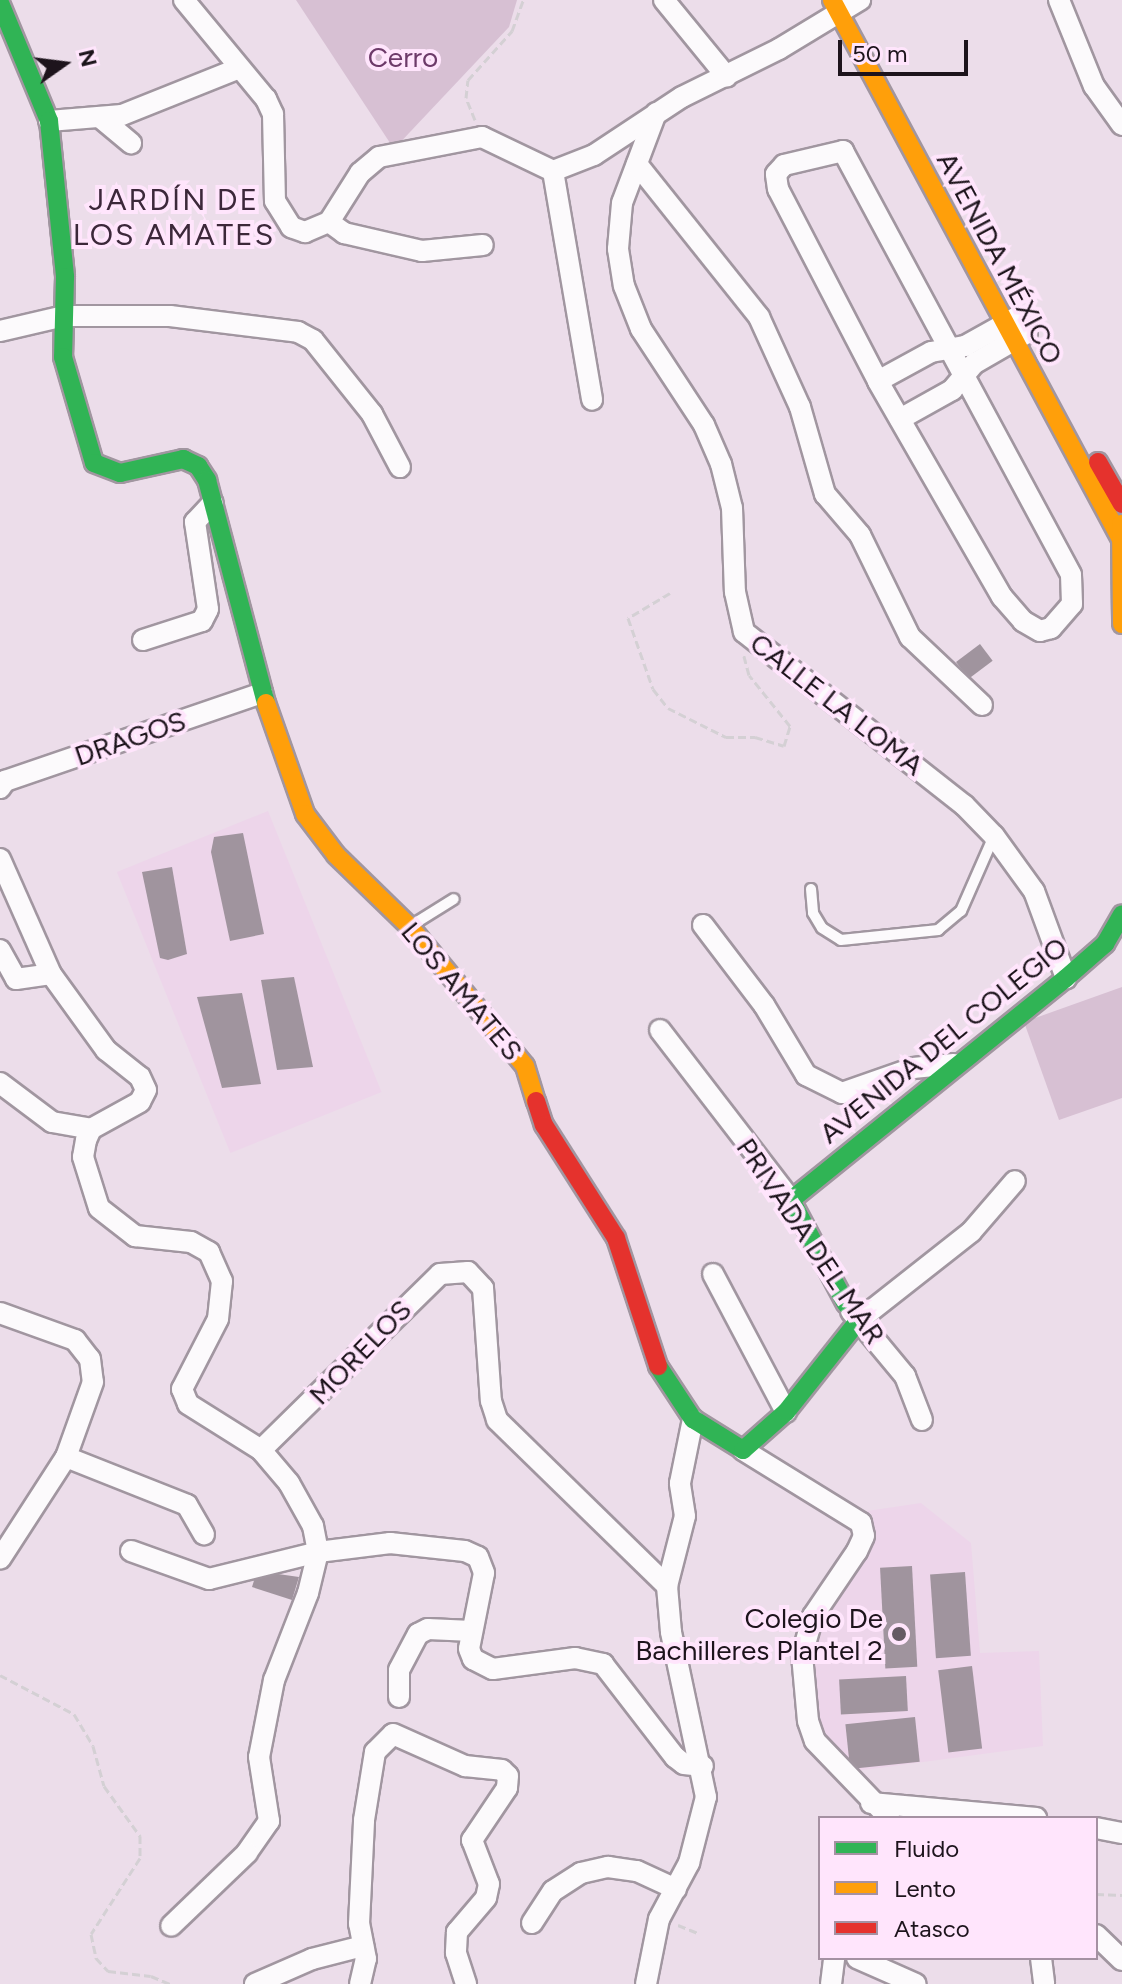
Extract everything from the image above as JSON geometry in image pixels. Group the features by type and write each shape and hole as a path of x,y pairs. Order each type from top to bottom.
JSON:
{"street":[{"path":"184,0 237,69 266,99 273,114 275,201 281,217 305,232 329,222 360,173 379,157 482,137 553,171 594,155 656,113 727,77 846,4"},
{"path":"664,0 727,77"},
{"path":"1059,0 1094,86 1122,125"},
{"path":"0,3 49,121 57,160 64,316"},
{"name":"AVENIDA MÉXICO","path":"846,4 1121,533"},
{"path":"49,121 102,119 237,69"},
{"name":"CALLE LA LOMA","path":"656,113 622,203 618,249 624,286 641,329 704,425 721,464 732,508 735,592 744,632 927,775 994,836 1034,891 1066,978"},
{"path":"102,119 131,143"},
{"path":"843,151 963,376 1071,575 1072,604 1051,628 1040,631 1023,621 1002,597 878,381 778,189 776,174 784,165 843,151"},
{"path":"637,164 759,317 800,407 825,494 860,535 910,637 982,705"},
{"path":"553,171 592,400"},
{"path":"329,222 344,233 422,251 483,245"},
{"path":"0,331 64,316 170,316 298,332 313,340 372,414 400,467"},
{"name":"LOS AMATES","path":"64,316 63,357 70,391 94,463 104,470 120,473 183,459 198,466 213,503 262,693 305,814 336,855 410,927 531,1077 544,1125 616,1238 649,1348 693,1419 861,1523 864,1536 813,1616 802,1655 815,1741 856,1784 866,1811"},
{"path":"878,381 931,352 949,350 1015,329"},
{"path":"900,419 952,390 963,376 1015,329"},
{"name":"AVENIDA MÉXICO","path":"1015,329 1122,504"},
{"path":"143,640 202,621 208,609 195,522 213,503"},
{"path":"1121,533 1122,624"},
{"name":"DRAGOS","path":"0,788 5,781 262,693"},
{"path":"0,859 51,974 106,1050 140,1077 146,1090 140,1102 91,1129 52,1122 0,1083"},
{"name":"AVENIDA DEL COLEGIO","path":"791,1200 954,1064 1066,978 1105,944 1122,915"},
{"path":"703,925 764,1005 806,1075 842,1093 913,1068 954,1064"},
{"path":"0,950 16,979 51,974"},
{"name":"PRIVADA DEL MAR","path":"660,1030 791,1200 846,1304 905,1376 922,1420"},
{"path":"91,1129 83,1157 99,1208 135,1236 191,1242 209,1252 222,1281 218,1319 182,1389 188,1404 261,1450 289,1483 313,1526 318,1552 308,1593 274,1680 259,1757 269,1821 247,1853 171,1926"},
{"path":"743,1450 786,1412 858,1321 971,1232 1015,1181"},
{"name":"MORELOS","path":"261,1450 440,1274 468,1272 483,1288 491,1401 497,1420 667,1586"},
{"path":"713,1274 786,1412"},
{"path":"0,1313 75,1340 90,1359 93,1382 66,1457 0,1559"},
{"path":"646,1984 659,1919 676,1889 699,1835 706,1797 703,1766 671,1632 667,1586 685,1516 680,1483 693,1419"},
{"path":"66,1457 187,1505 204,1535"},
{"path":"131,1551 209,1579 318,1552 390,1543 465,1551 478,1557 484,1573 469,1649 473,1659 493,1669 575,1658 603,1664 675,1757 684,1764 703,1766"},
{"path":"399,1697 399,1670 418,1634 428,1629 472,1631"},
{"path":"360,1984 363,1946 359,1924 364,1820 375,1752 393,1734 465,1766 502,1770 508,1776 507,1788 472,1840 489,1884 486,1898 457,1932 456,1953 466,1984"},
{"path":"866,1811 987,1816"},
{"path":"1098,1828 1122,1833"},
{"path":"532,1923 553,1891 581,1873 608,1867 637,1871 676,1889"},
{"path":"1098,1937 1122,1960"},
{"path":"255,1984 312,1959 363,1946"},
{"path":"831,1984 834,1960"},
{"path":"862,1960 916,1984"},
{"path":"1041,1960 1044,1984"}],"lane":[{"path":"811,889 813,913 822,928 841,940 938,930 961,911 994,836"},
{"path":"410,927 454,899"}],"path":[{"path":"482,137 466,98 468,80 512,31 523,0"},
{"path":"670,593 628,618 653,689 668,708 726,737 755,737 784,746 790,726 749,675 744,632"},
{"path":"0,1675 74,1714 93,1746 104,1786 140,1836 140,1858 91,1934 96,1958 108,1971 151,1976 170,1984"},
{"path":"1098,1894 1122,1895"},
{"path":"659,1919 698,1933"}],"shaded area":[{"path":"268,811 382,1092 230,1153 117,872"},
{"name":"Colegio De Bachilleres Plantel 2","path":"921,1503 971,1543 980,1653 1039,1651 1043,1746 856,1771 817,1726 813,1682 821,1617 868,1543 867,1511"}],"green space":[{"name":"Cerro","path":"296,0 517,0 509,27 394,149"},
{"path":"1122,987 1122,1098 1059,1120 1024,1022"}],"building":[{"path":"980,644 993,661 969,679 956,662"},
{"path":"243,833 264,934 230,941 211,852 214,837"},
{"path":"172,867 187,954 168,960 160,958 142,872"},
{"path":"294,977 313,1067 277,1070 261,980"},
{"path":"242,993 261,1084 222,1088 197,997"},
{"path":"912,1566 917,1667 885,1669 880,1568"},
{"path":"257,1571 299,1577 292,1600 252,1587"},
{"path":"965,1572 971,1656 936,1658 930,1574"},
{"path":"972,1666 982,1748 948,1753 938,1670"},
{"path":"906,1676 908,1711 841,1714 839,1680"},
{"path":"915,1717 920,1762 850,1769 845,1724"}],"traffic: fast":[{"path":"0,3 49,121 65,277 63,357 94,463 120,473 183,459 198,466 207,480 266,703"},
{"path":"846,1304 791,1200 1066,978 1105,944 1122,915"},
{"path":"658,1366 693,1419 743,1450 786,1412 858,1321"}],"traffic: slow":[{"path":"832,0 1122,541"},
{"path":"1121,524 1122,624"},
{"path":"266,703 305,814 336,855 410,927 525,1066 536,1101"}],"traffic: jam":[{"path":"1098,462 1122,504"},
{"path":"536,1101 544,1125 616,1238 658,1366"}],"place":[{"name":"Colegio De Bachilleres Plantel 2","path":"899,1634"}],"district":[{"name":"JARDÍN DE LOS AMATES","path":"174,217"}]}
